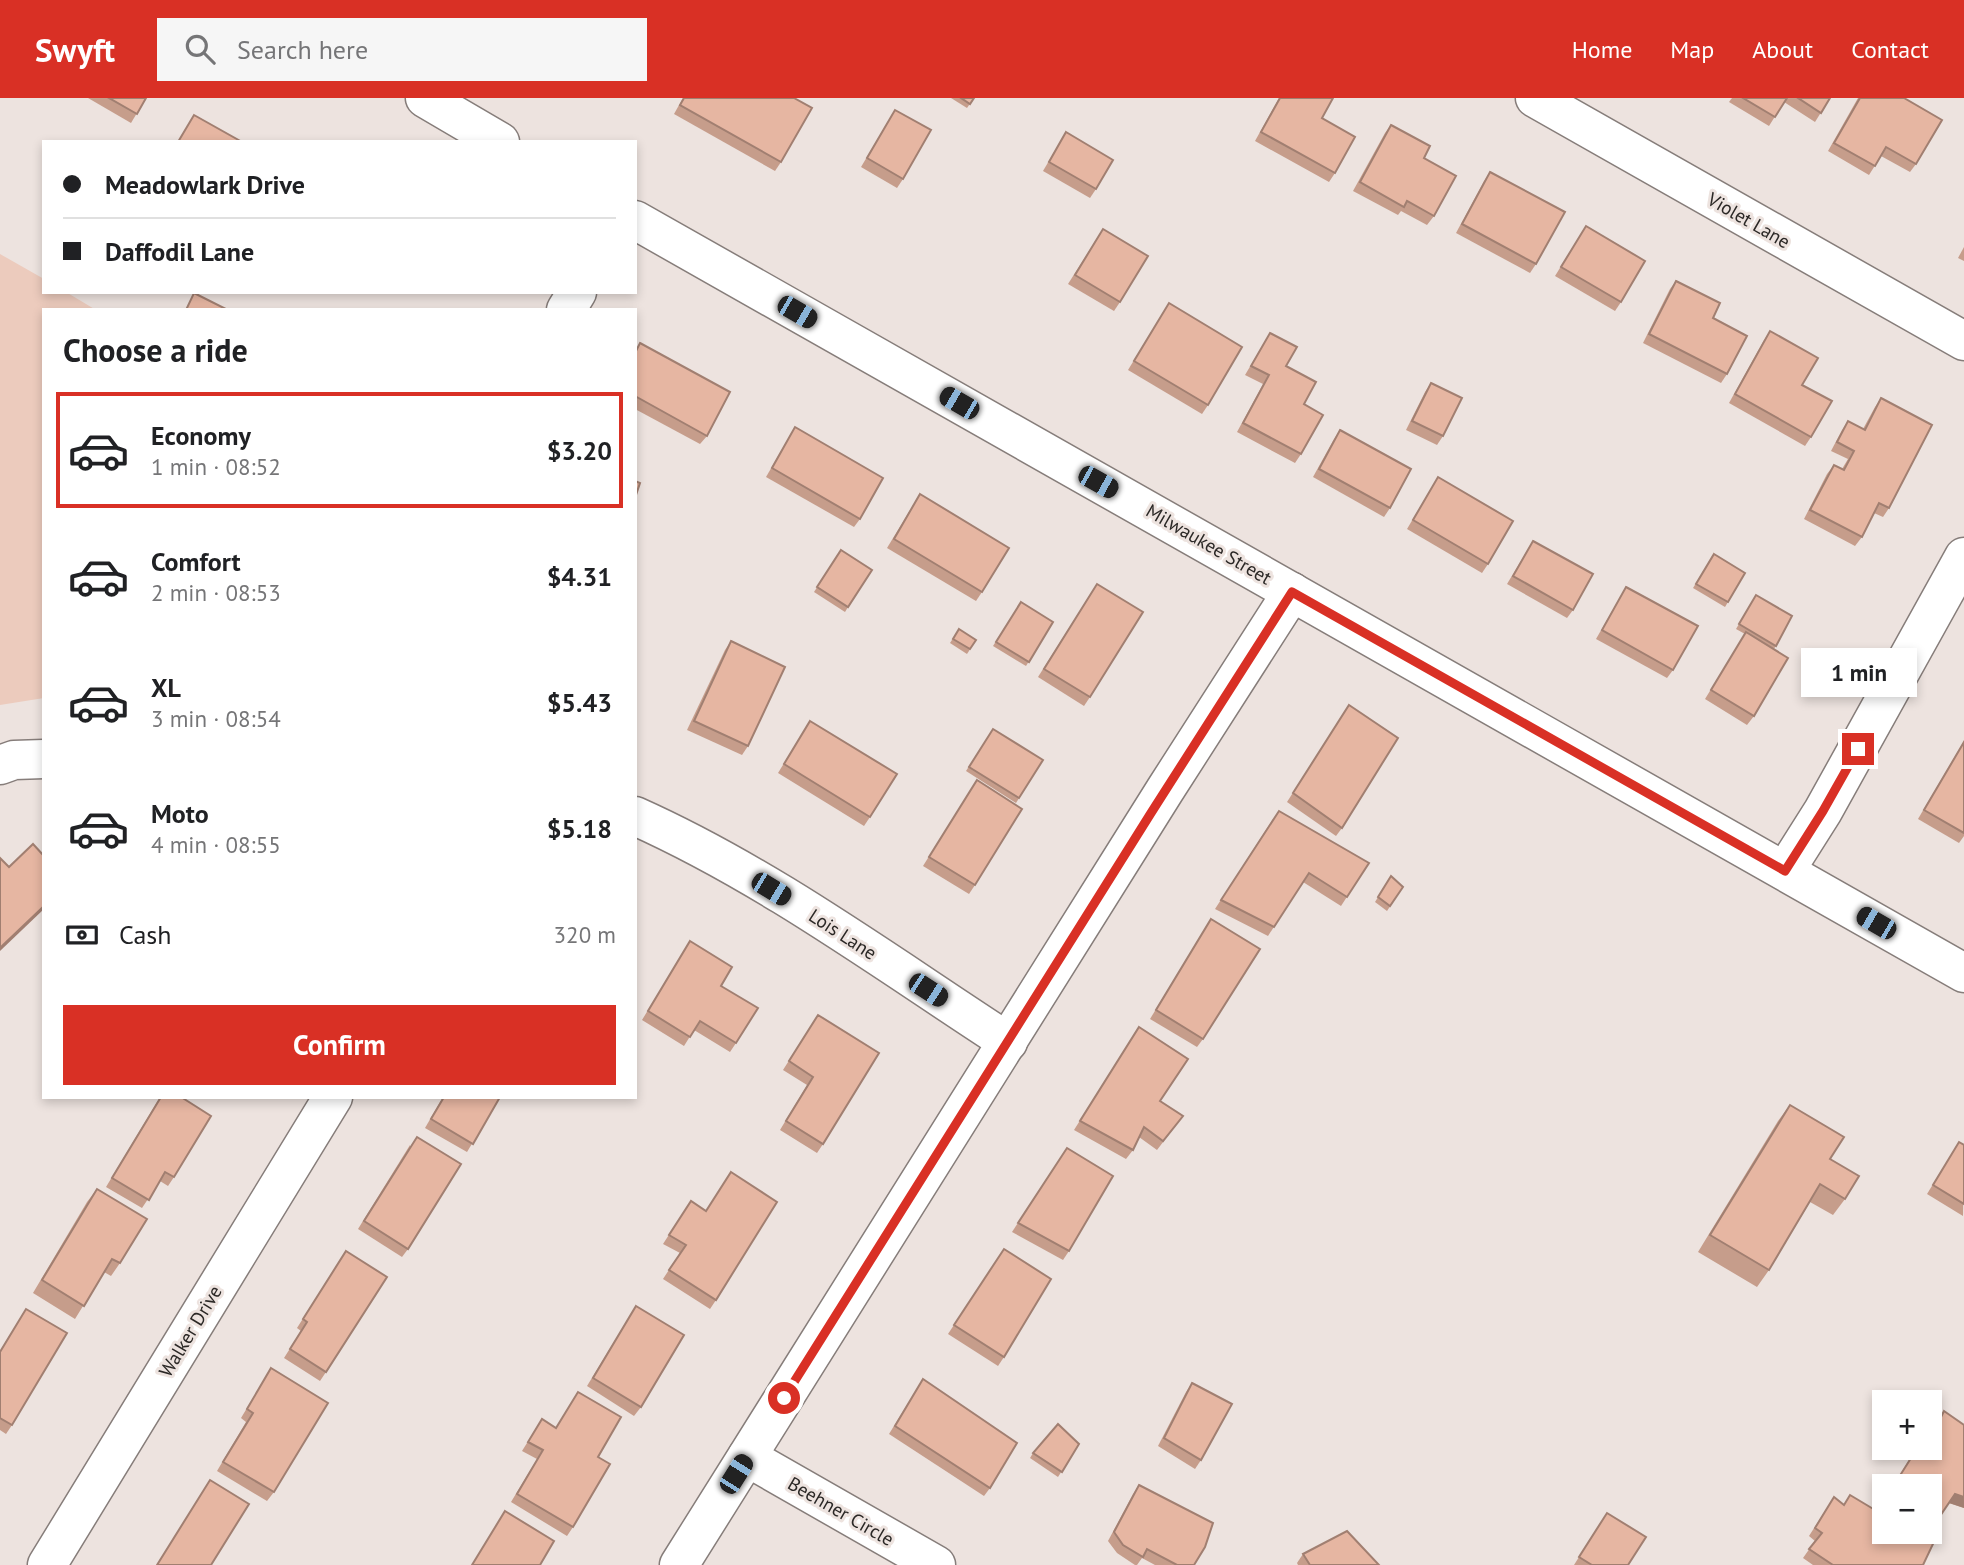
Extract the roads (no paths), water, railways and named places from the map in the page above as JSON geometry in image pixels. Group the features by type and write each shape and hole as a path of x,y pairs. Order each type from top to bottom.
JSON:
{"street":[{"path":"425,98 497,140"},
{"name":"Violet Lane","path":"1535,98 1964,341"},
{"name":"Milwaukee Street","path":"637,221 1964,973"},
{"path":"1785,871 1823,811 1964,557"},
{"path":"679,1565 1292,592"},
{"path":"0,765 14,760 42,759"},
{"name":"Lois Lane","path":"637,817 690,841 780,894 1008,1042"},
{"name":"Walker Drive","path":"47,1565 332,1099"},
{"name":"Beehner Circle","path":"747,1457 936,1565"}]}
